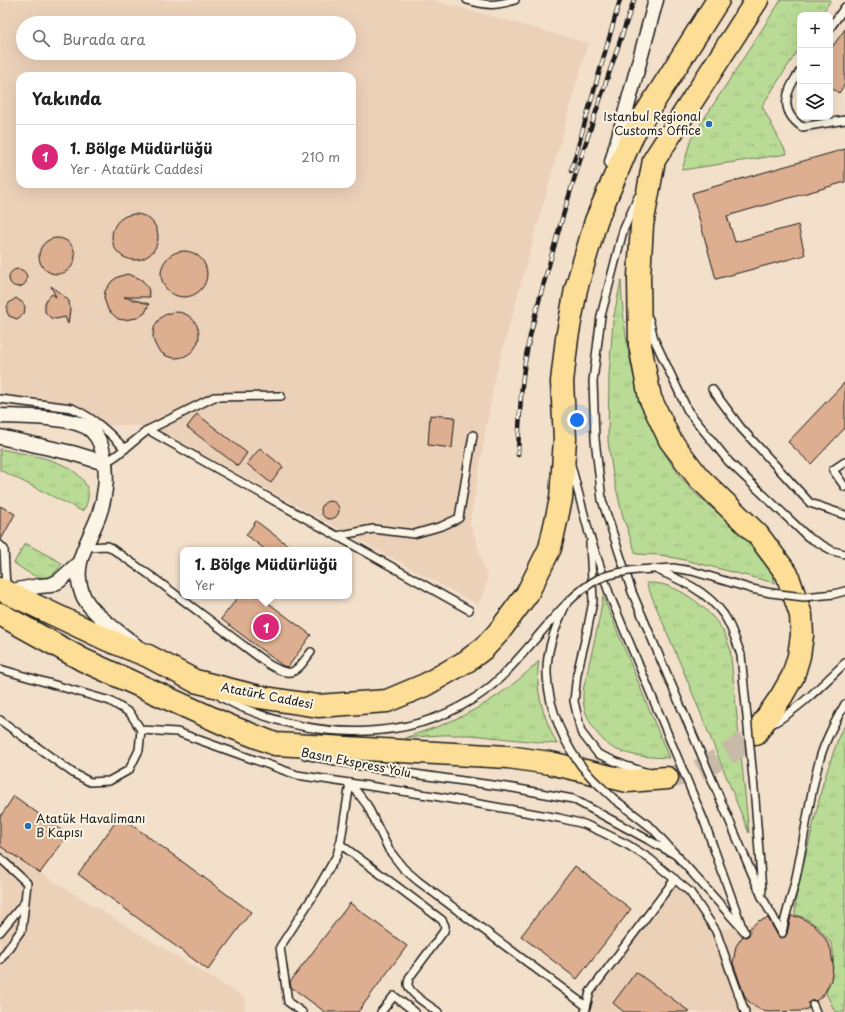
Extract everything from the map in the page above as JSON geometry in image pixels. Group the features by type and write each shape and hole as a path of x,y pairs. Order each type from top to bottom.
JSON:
{"main road":[{"name":"Atatürk Caddesi","path":"148,656 195,680 259,697 318,706 387,701 425,685 467,661 484,648 498,633 527,594 550,548 561,499 565,439 562,382 568,338 576,289 596,221 634,134 718,0"},
{"path":"756,733 781,697 793,676 800,656 802,635 801,616 787,574 758,535 698,476 670,440 650,398 640,345 639,277 642,225 654,160 757,0"},
{"path":"3,591 108,640 148,656"},
{"name":"Basın Ekspress Yolu","path":"3,620 40,635 83,660 229,726 275,744"},
{"path":"275,744 508,757 550,763 628,781 667,778"}],"street":[{"path":"596,221 656,0"},
{"path":"0,416 60,420 79,424 91,430 98,438 102,446 105,463 104,496 98,516 84,547 79,563 79,580 87,605 148,656"},
{"path":"0,437 72,453 105,463"},
{"path":"3,591 39,586 51,586 59,581 79,563"}],"lane":[{"path":"467,0 487,6 515,0"},
{"path":"833,24 845,7"},
{"path":"797,75 791,84 787,95 787,108 793,119 802,127 845,120"},
{"path":"654,160 623,230 601,316 593,381 594,439 602,500 632,592 762,897 782,933 785,914 795,882 805,821 819,761 836,720 845,704"},
{"path":"639,277 654,339 688,411 729,462 808,537 833,551 845,554"},
{"path":"712,389 741,428 810,503 845,515"},
{"path":"105,463 148,430 214,397 281,396"},
{"path":"0,400 72,408 101,425 125,448"},
{"path":"148,430 469,610"},
{"path":"337,536 373,529 414,534 442,526 459,518 473,435"},
{"path":"565,439 589,533 610,596 704,821 744,929 652,828 614,799 590,776 576,758 555,715 549,696 547,673 549,654 554,633 566,604"},
{"path":"845,462 833,470 845,487"},
{"path":"589,533 593,601 576,674 574,700 581,732 598,754 626,766 667,778"},
{"path":"0,545 4,549 3,591"},
{"path":"84,547 108,546 180,598"},
{"path":"195,680 245,709 284,722 319,729 347,732 373,731 424,723 473,700 495,683 566,604 598,580 630,571 673,568 692,571 752,589 771,593 804,597 834,594 845,591"},
{"path":"656,569 681,580 698,590 711,601 724,615 734,634 741,655 755,800 762,897"},
{"path":"182,599 268,664 286,674 294,672 312,652"},
{"path":"756,733 779,720 820,687 845,663"},
{"path":"0,669 110,701 130,713 141,730 139,750 129,770 109,781 90,782 73,773 0,720"},
{"path":"141,730 177,732 297,776 434,796 559,818 584,824 628,845 650,859 690,892 716,931 745,1012"},
{"name":"Basın Ekspress Yolu","path":"275,744 310,756 372,768 513,788 573,799 678,856"},
{"path":"302,1012 288,1002 280,947 317,890 337,855 350,783"},
{"path":"350,783 367,805 389,850 403,868 586,1009 590,992 675,879"},
{"path":"340,844 442,920 445,926 444,931 410,978 408,984 410,990 415,995 438,1012"},
{"path":"0,858 27,883 22,928 0,960"},
{"path":"0,932 24,903"},
{"path":"381,1012 394,996 415,1012"}],"shaded area":[{"path":"0,0 433,0 588,43 495,377 470,522 488,580 478,605 151,426 96,425 66,411 0,406"},
{"path":"845,725 845,1012 586,1012 590,992 675,879 690,892 716,931 794,915 796,897 823,783 840,733"},
{"path":"0,846 40,873 245,998 244,1012 0,1012"}],"green space":[{"path":"781,0 831,0 823,12 797,12 797,52 762,106 787,154 682,170 691,139"},
{"path":"621,280 630,359 644,409 654,433 667,457 682,479 706,503 750,541 762,554 771,568 775,583 661,555 636,554 623,517 613,475 608,441 609,375 613,321"},
{"path":"0,449 38,456 64,465 75,472 83,480 88,491 87,502 84,509 82,511 0,470"},
{"path":"25,543 62,563 56,571 45,577 40,577 27,572 14,563"},
{"path":"646,583 658,583 665,585 690,597 712,616 726,637 730,648 749,833 688,682"},
{"path":"603,596 669,758 635,755 622,752 609,746 599,735 586,714 583,691 599,622"},
{"path":"539,661 538,683 541,704 557,744 471,735 440,735 405,738 445,723 475,709 509,687"},
{"path":"845,725 845,1012 835,1012 826,993 830,982 833,961 833,948 831,943 814,924 805,918 795,915 796,897 823,783 840,733"}],"building":[{"path":"845,29 845,84 839,93 833,89 833,46"},
{"path":"845,149 845,182 727,216 735,242 798,225 805,255 716,279 692,193"},
{"path":"135,214 148,218 154,224 158,237 154,250 148,256 135,260 122,256 116,250 112,237 116,224 122,218"},
{"path":"57,238 70,243 75,256 70,269 57,274 44,269 39,256 44,243"},
{"path":"184,251 197,255 203,261 207,274 203,287 197,293 184,297 171,293 165,287 161,274 165,261 171,255"},
{"path":"14,269 22,269 27,274 25,285 22,287 14,287 9,282 9,274"},
{"path":"127,274 142,280 148,288 150,297 124,297 149,304 145,313 137,318 124,320 118,319 108,310 104,298 105,291 112,281"},
{"path":"51,286 69,301 70,309 68,324 65,317 56,319 51,318 45,312 45,303 47,299 52,294 56,297"},
{"path":"16,298 23,303 25,307 24,314 17,319 9,316 7,312 9,303"},
{"path":"176,312 189,316 195,322 199,335 195,348 189,354 176,358 163,354 157,348 153,335 157,322 163,316"},
{"path":"845,382 845,428 811,464 788,442"},
{"path":"197,414 247,453 238,466 187,427"},
{"path":"430,415 455,417 452,448 428,445"},
{"path":"260,448 283,467 271,483 247,464"},
{"path":"330,501 336,504 339,510 336,516 330,519 324,516 321,510 324,504"},
{"path":"0,506 15,514 1,540 0,540"},
{"path":"256,521 290,547 262,547 246,535"},
{"path":"237,599 263,599 311,635 288,667 283,666 221,619"},
{"name":"Atatük Havalimanı B Kapısı","path":"14,796 68,835 40,873 0,846 0,817"},
{"path":"120,816 251,912 208,970 78,874"},
{"path":"575,866 631,909 577,979 521,936"},
{"path":"350,903 407,946 358,1012 325,1012 291,987 290,982"},
{"path":"791,916 800,917 814,925 824,936 831,950 833,965 831,980 824,994 816,1001 813,1000 809,1002 809,1008 802,1011 763,1011 749,1002 745,997 733,963 736,946 743,936 746,937 749,935 749,929 758,921 768,918 778,936 781,938 785,937"},
{"path":"636,972 690,1012 624,1012 613,1003"}],"tunnel":[{"path":"667,778 698,771 733,751 756,733"}],"railway":[{"path":"571,171 620,0"},
{"path":"518,455 523,374 536,313 558,232 600,99 634,0"}],"place":[{"name":"Istanbul Regional Customs Office","path":"709,124"},
{"name":"1. Bölge Müdürlüğü","path":"266,627"},
{"name":"Atatük Havalimanı B Kapısı","path":"28,826"}]}
